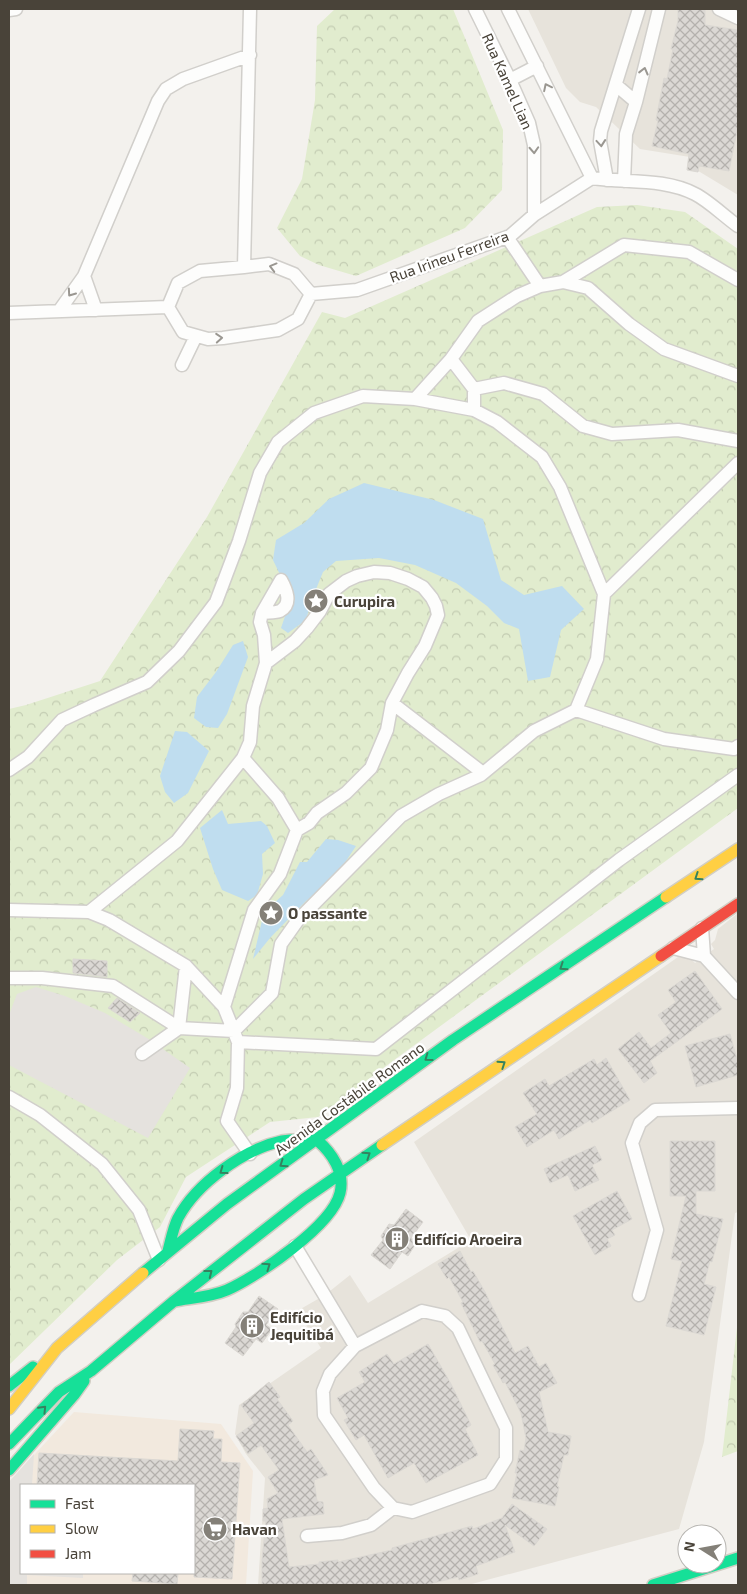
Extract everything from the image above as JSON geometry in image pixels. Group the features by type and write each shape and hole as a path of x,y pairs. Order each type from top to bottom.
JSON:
{"main road":[{"name":"Avenida Costábile Romano","path":"9,1409 57,1348 228,1204 453,1040 738,849"},
{"path":"9,1444 59,1392 91,1371 174,1301 296,1205 340,1173 738,904"},
{"path":"164,1256 177,1220 193,1195 232,1164 250,1154 280,1142 317,1140 332,1153 340,1173 341,1189 338,1202 322,1222 295,1246 249,1279 208,1296 174,1301"},
{"path":"9,1386 57,1348"},
{"path":"9,1470 74,1395 91,1371"},
{"path":"653,1585 738,1558"}],"street":[{"path":"9,10 16,9"},
{"path":"244,266 250,9"},
{"name":"Rua Kamel Lian","path":"475,9 529,123 534,145 534,215"},
{"name":"Rua Kamel Lian","path":"508,9 592,178"},
{"path":"607,180 600,141 601,131 639,9"},
{"path":"624,181 626,134 636,102 659,9"},
{"path":"719,9 738,18"},
{"path":"59,311 84,276 158,101 166,89 183,79 250,55"},
{"path":"510,80 537,66"},
{"path":"616,85 636,102"},
{"path":"592,178 666,184 695,194 738,226"},
{"name":"Rua Irineu Ferreira","path":"311,294 357,290 507,237 534,215 592,178"},
{"path":"507,237 540,286"},
{"path":"415,399 451,359 478,321 517,296 540,286 563,282 624,245 688,252 738,280"},
{"path":"269,264 294,274 311,294 298,319 278,330 223,338 208,339 183,332 168,307 178,282 200,271 244,266 269,264"},
{"path":"84,276 96,310"},
{"path":"563,282 588,288 629,324 664,349 738,376"},
{"path":"9,313 168,307"},
{"path":"182,366 196,336"},
{"path":"451,359 474,389 474,410"},
{"path":"474,389 504,383 543,394 583,426 612,434 678,430 738,441"},
{"path":"9,770 28,757 62,720 94,704 147,682 179,652 216,602 239,541 260,473 278,442 314,413 363,396 415,399 474,410 497,422 542,457 560,487 604,594 597,659 576,710 534,731 483,774 439,794 401,816 298,920 281,944 272,993 236,1036"},
{"path":"604,594 738,463"},
{"path":"224,1007 254,910 280,874 297,830 309,823 318,813 346,793 371,768 387,730 392,703 408,672 425,646 438,616 436,606 423,587 408,579 390,573 374,572 357,576 346,581 329,594 308,628 295,641 266,663"},
{"path":"89,912 177,841 242,758 250,742 253,706 266,663 264,635 260,622 262,613"},
{"path":"392,703 483,774"},
{"path":"576,710 664,739 734,749 738,746"},
{"path":"242,758 278,798 297,830"},
{"path":"9,978 42,978 113,986 178,1028 236,1036 376,1049 619,860 738,775"},
{"path":"9,910 89,912 109,920 186,966 224,1007 236,1036 237,1088 227,1121 250,1154"},
{"path":"702,928 704,956"},
{"path":"673,948 704,956 738,993"},
{"path":"142,1054 178,1028 186,966"},
{"path":"9,1097 40,1116 102,1164 139,1210 164,1256"},
{"path":"639,1295 658,1230 632,1143 640,1122 655,1110 738,1108"},
{"path":"295,1246 355,1346"},
{"path":"422,1311 445,1316 458,1328 506,1428 506,1459 490,1484 412,1512 393,1508 374,1488 324,1415 323,1391 330,1374 355,1346 422,1311"},
{"path":"307,1536 342,1533 372,1525 393,1508"}],"shaded area":[{"path":"528,9 738,9 738,195 695,169 696,158 640,149 596,107 580,102 566,88"},
{"path":"738,913 738,1212 735,1213 704,1442 680,1524 677,1524 677,1530 468,1585 258,1585 265,1478 246,1454 235,1434 239,1405 321,1348 297,1311 325,1295 350,1275 368,1303 471,1240 414,1142 678,957 691,959 695,963 714,949 711,944 715,940 718,929"},
{"path":"36,987 65,996 105,1013 147,1038 190,1068 148,1138 9,1065 9,1015 17,994"},
{"path":"74,1412 221,1424 253,1471 246,1585 9,1585 9,1482"},
{"path":"34,1454 32,1484 20,1484 20,1574 83,1574 83,1578 27,1575 27,1585 9,1585 9,1482"}],"green space":[{"path":"335,9 453,9 503,130 502,190 465,228 356,276 319,265 300,256 277,228 302,179 315,100 317,26"},
{"path":"637,205 685,212 738,249 738,808 318,1117 270,1122 186,1177 160,1227 117,1260 9,1365 9,709 100,681 207,517 322,312 345,318 597,207"},
{"path":"738,1319 738,1451 722,1457"}],"water":[{"path":"364,483 434,500 483,519 501,580 524,595 562,586 584,609 561,630 550,677 528,681 519,629 504,623 487,606 456,583 415,565 379,558 336,561 323,572 306,620 288,633 281,628 293,593 284,583 273,560 276,540 304,523 329,499"},
{"path":"243,641 248,657 227,714 218,728 206,727 194,718 197,697 233,645"},
{"path":"175,731 187,732 209,751 188,793 174,803 165,792 160,776"},
{"path":"222,810 228,824 261,821 267,826 275,843 262,854 263,874 257,895 248,901 222,890 200,828"},
{"path":"326,839 338,840 356,846 334,879 306,901 270,938 253,959 264,912 283,895 300,862 307,862"}],"building":[{"path":"678,9 705,9 705,25 738,30 738,126 729,171 699,166 698,172 687,170 689,154 652,146 658,121 656,120 664,78 667,79 673,49 671,49 678,21"},
{"path":"73,959 107,961 107,977 73,973"},
{"path":"695,971 722,1009 650,1061 657,1073 644,1083 618,1049 639,1032 651,1048 671,1033 658,1015 676,1002 668,990"},
{"path":"117,998 140,1013 130,1022 108,1008"},
{"path":"730,1034 738,1063 738,1075 696,1087 685,1046"},
{"path":"606,1058 630,1100 592,1123 590,1120 559,1139 554,1130 527,1147 515,1127 537,1114 523,1093 545,1079 549,1086 594,1059 597,1065"},
{"path":"670,1141 715,1141 715,1191 696,1191 696,1214 723,1219 712,1262 710,1261 704,1284 716,1287 704,1335 666,1326 682,1261 671,1259 686,1196 670,1196"},
{"path":"595,1146 602,1160 592,1165 599,1180 575,1191 568,1175 550,1183 544,1169"},
{"path":"617,1191 632,1219 612,1230 615,1235 607,1239 611,1246 595,1255 573,1216"},
{"name":"Edifício Aroeira","path":"406,1209 423,1222 411,1238 417,1242 408,1256 402,1252 390,1269 371,1255 383,1240 381,1236 389,1224 394,1225"},
{"path":"460,1251 471,1272 473,1271 485,1292 515,1353 528,1346 539,1367 546,1363 557,1383 539,1392 548,1432 571,1436 568,1455 564,1455 557,1486 559,1487 555,1506 512,1498 520,1450 524,1451 526,1438 521,1413 505,1382 503,1383 493,1365 495,1364 482,1341 480,1342 461,1303 463,1302 449,1277 447,1279 438,1264"},
{"name":"Edifício Jequitibá","path":"259,1296 278,1309 266,1325 272,1329 262,1343 256,1339 243,1356 225,1343 243,1312 248,1312"},
{"path":"428,1344 451,1384 471,1425 465,1429 478,1455 426,1483 414,1463 388,1478 364,1435 356,1440 344,1420 348,1418 337,1398 365,1382 359,1372 387,1354 394,1364"},
{"path":"269,1382 280,1397 277,1399 293,1421 288,1425 307,1452 311,1449 328,1475 314,1480 317,1501 323,1502 324,1514 282,1519 289,1567 338,1560 338,1562 392,1550 392,1548 472,1526 473,1529 502,1518 512,1504 547,1529 534,1546 505,1525 515,1552 476,1566 478,1574 459,1580 458,1577 425,1585 262,1585 262,1560 266,1521 263,1521 263,1509 268,1508 267,1499 278,1493 268,1477 279,1470 261,1445 248,1454 236,1436 254,1423 241,1405"},
{"name":"Havan","path":"180,1429 214,1431 213,1439 222,1439 221,1462 240,1463 232,1579 194,1577 195,1484 37,1484 39,1453 178,1461"},
{"path":"133,1574 178,1574 177,1584 132,1581"}],"traffic: fast":[{"path":"143,1273 227,1204 453,1040 666,897"},
{"path":"168,1251 173,1230 186,1205 209,1180 252,1151 282,1141 317,1140 328,1151 339,1170 341,1178 340,1193 334,1206 309,1235 292,1249 257,1274 227,1290 208,1296 175,1301"},
{"path":"9,1444 59,1392 91,1371 174,1301 304,1199 382,1145"},
{"path":"9,1386 33,1367"},
{"path":"9,1470 84,1381"},
{"path":"653,1585 738,1558"}],"traffic: slow":[{"path":"666,897 738,849"},
{"path":"382,1145 661,956"},
{"path":"9,1409 57,1348 143,1273"}],"traffic: jam":[{"path":"661,956 738,904"}],"place":[{"name":"Curupira","path":"316,601"},
{"name":"O passante","path":"271,913"},
{"name":"Edifício Aroeira","path":"397,1239"},
{"name":"Edifício Jequitibá","path":"252,1326"},
{"name":"Havan","path":"215,1529"}]}
